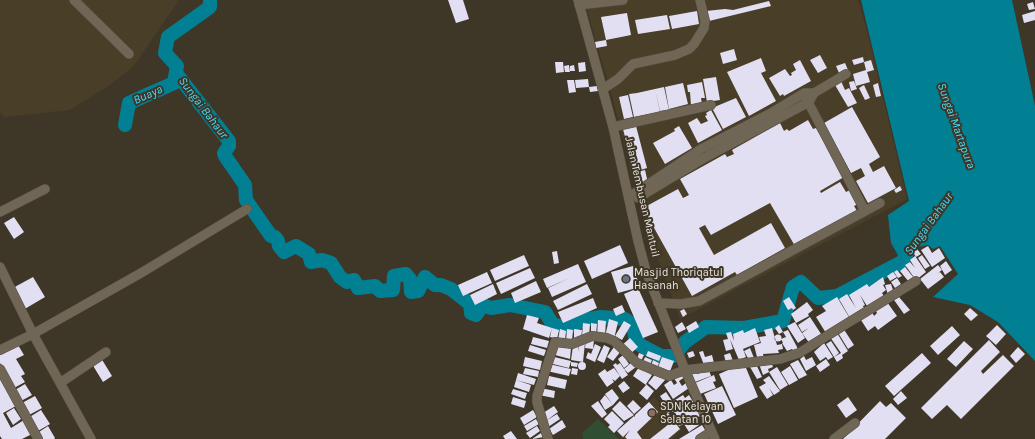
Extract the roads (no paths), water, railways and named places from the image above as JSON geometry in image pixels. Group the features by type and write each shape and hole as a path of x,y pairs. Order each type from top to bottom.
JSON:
{"street":[{"path":"74,0 129,54"},
{"path":"579,2 622,0"},
{"path":"603,89 618,79 627,68 639,62 675,55 689,49 704,28 705,20 700,0"},
{"name":"Jalan Tembusan Mantuil","path":"579,2 613,127 638,241 658,303 713,435"},
{"path":"629,200 704,154 773,117 809,102 814,93 846,74"},
{"path":"773,117 804,93 814,93"},
{"path":"804,93 865,211"},
{"path":"613,127 711,105"},
{"path":"0,212 45,189"},
{"path":"658,303 681,304 699,301 880,203"},
{"path":"0,350 33,334 141,273 247,209"},
{"path":"0,267 33,334 91,439"},
{"path":"548,439 537,402 537,396 553,344 555,342 572,344 584,338 599,336 614,341 630,358 653,370 672,376 685,370 792,356 866,313 916,281"},
{"path":"60,383 106,352"},
{"path":"0,370 38,439"},
{"path":"834,439 854,423"},
{"path":"700,439 713,435"}],"water":[{"name":"Sungai Martapura","path":"861,0 1012,0 1035,106 1035,361 998,322 970,305 933,297 958,274 940,246 933,249 928,245 918,247 912,251 912,255 902,262 891,243 888,215 909,201"}],"waterway":[{"name":"Buaya","path":"125,125 129,103 174,83 177,66 165,53 168,37 210,7 210,0"},
{"name":"Sungai Bahaur","path":"176,73 229,141 229,146 224,153 245,185 246,200 271,236 275,237 278,241 279,246 284,252 296,246 309,254 311,262 322,260 331,263 340,277 347,282 354,280 358,288 375,286 380,291 393,290 394,276 406,274 410,279 411,292 418,291 425,277 435,285 441,285 451,289 470,304 471,313 476,315 483,305 491,308 510,305 545,312 553,325 569,327 583,320 601,317 625,319 633,325 635,337 640,345 661,356 674,356 685,342 706,327 744,328 783,321 793,287 801,282 818,298 837,296 902,262 911,246"}],"place":[{"name":"Masjid Thoriqatul Hasanah","path":"626,279"},
{"name":"SDN Kelayan Selatan 10","path":"652,413"}]}
